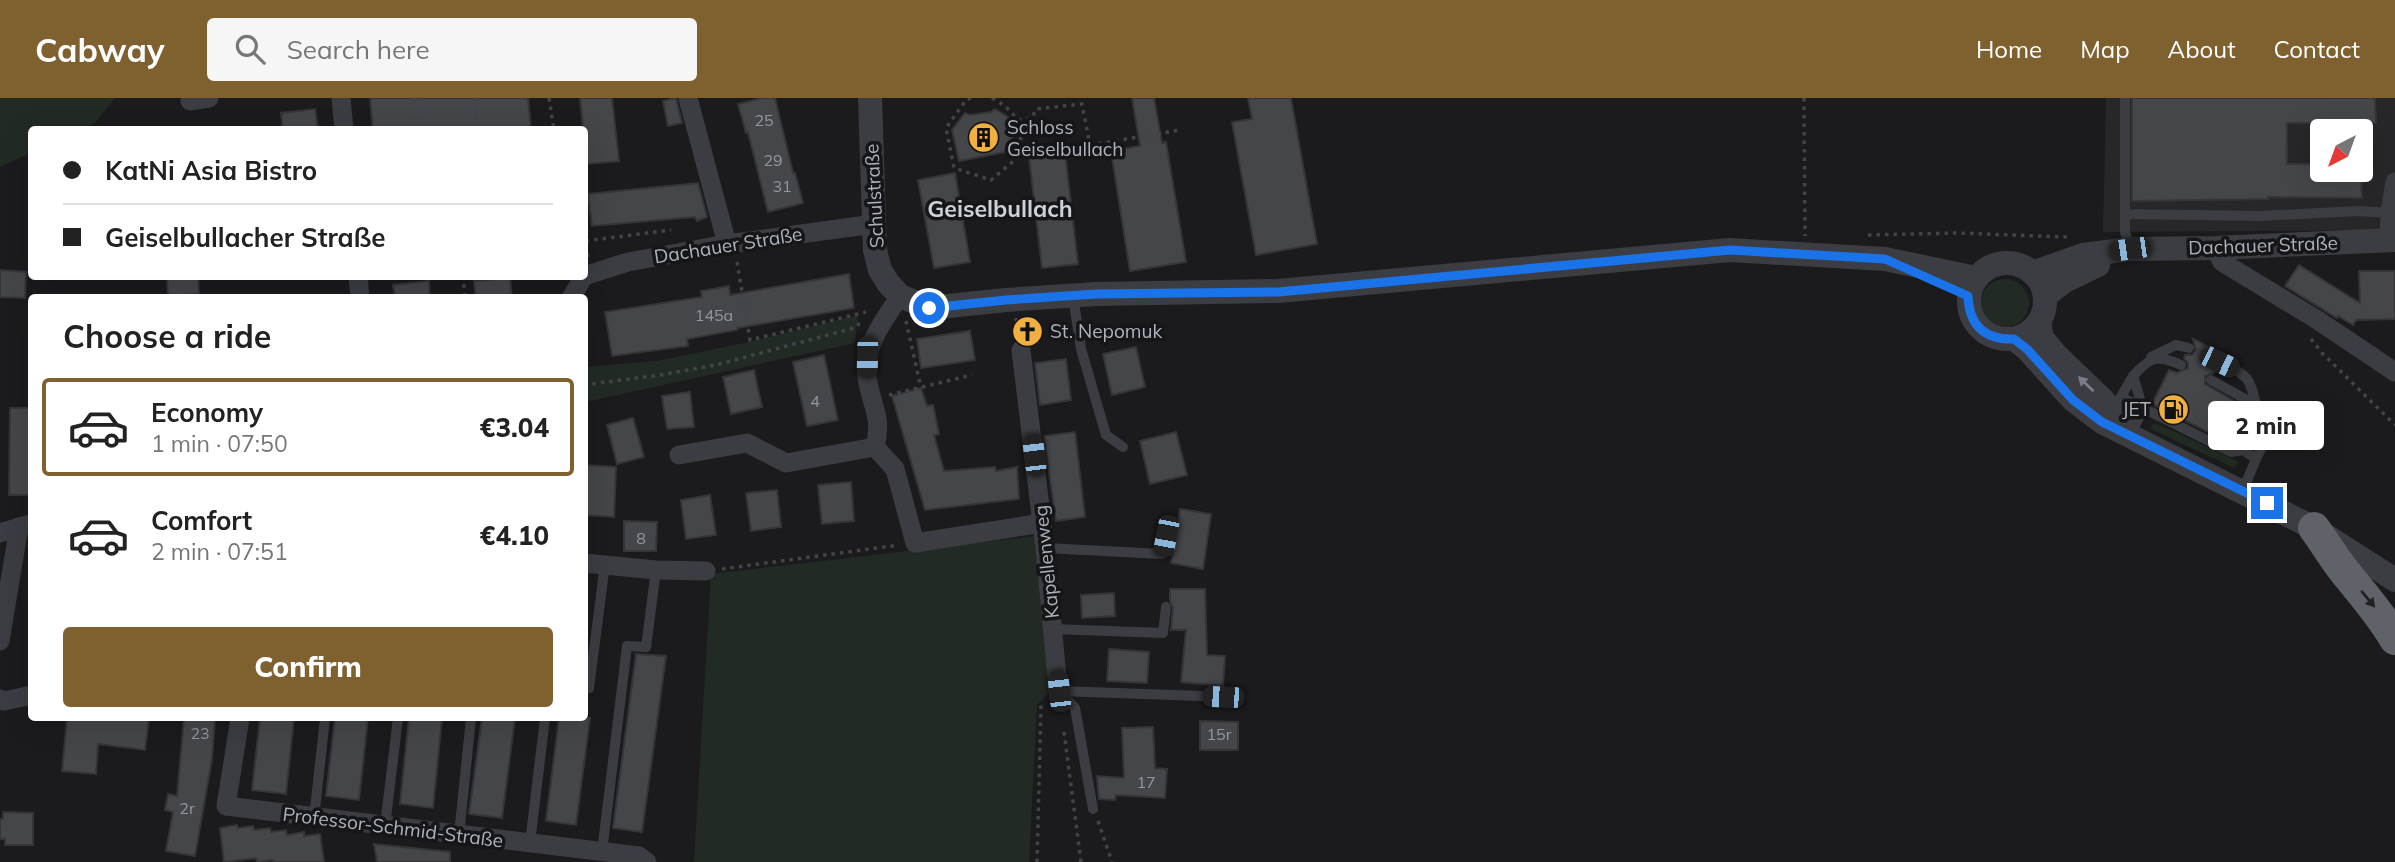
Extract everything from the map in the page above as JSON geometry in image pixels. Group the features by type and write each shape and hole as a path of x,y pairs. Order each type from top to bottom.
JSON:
{"highway":[{"path":"2314,528 2348,577 2387,624 2395,639"}],"street":[{"path":"341,98 344,126"},
{"path":"688,98 730,244"},
{"name":"Schulstraße","path":"870,98 875,250 880,270 900,296"},
{"path":"2392,240 2395,182"},
{"name":"Dachauer Straße","path":"588,275 628,262 730,244 874,224"},
{"name":"Dachauer Straße","path":"2032,273 2083,255 2130,249 2392,240"},
{"path":"2216,248 2222,262 2395,372"},
{"name":"Dachauer Straße","path":"2045,296 2065,281 2130,249"},
{"path":"876,447 880,428 867,376 867,357 873,339 900,296 929,308 1073,295 1278,292 1730,250 1885,259 1972,287"},
{"path":"2009,263 2022,266 2032,273 2039,280 2045,296 2044,310 2032,330 2014,339 2002,340 1980,330 1969,308 1972,287 1985,270 1996,264 2009,263"},
{"path":"2039,322 2042,338 2056,355 2117,405 2130,436"},
{"path":"2014,339 2027,349 2073,400 2102,422 2314,528 2395,580"},
{"name":"Kapellenweg","path":"1021,350 1045,548 1059,695"},
{"path":"679,455 747,443 786,463 876,447"},
{"path":"876,447 895,468 915,543 1042,523"},
{"path":"0,533 25,525 0,641"},
{"path":"588,563 656,570 706,571"},
{"path":"0,699 4,701 28,696"},
{"name":"Professor-Schmid-Straße","path":"240,721 226,806 639,856 647,862"}],"lane":[{"path":"2125,98 2125,232 2130,249"},
{"path":"2125,215 2260,216 2358,211 2392,213"},
{"path":"1073,295 1081,349 1106,435 1123,447"},
{"path":"2189,348 2170,346 2146,360 2133,376 2117,405 2143,409 2231,452 2243,450 2256,459"},
{"path":"2146,360 2156,358 2180,365"},
{"path":"2219,362 2250,381 2254,409 2250,433 2243,450"},
{"path":"2130,436 2143,409 2133,376"},
{"path":"2211,380 2254,409"},
{"path":"2243,491 2276,420 2295,429"},
{"path":"2240,428 2250,433"},
{"path":"1045,548 1162,554 1166,536"},
{"path":"588,688 605,564"},
{"path":"602,852 626,646 646,648 656,570"},
{"path":"1053,629 1163,633 1166,607"},
{"path":"1059,695 1230,697"},
{"name":"Kapellenweg","path":"1059,695 1076,708 1094,809"},
{"path":"314,818 325,721"},
{"path":"385,825 398,721"},
{"path":"459,835 471,721"},
{"path":"530,844 545,721"}],"path":[{"path":"415,98 418,126"},
{"path":"475,98 478,126"},
{"path":"549,98 553,126"},
{"path":"971,98 966,100 946,128 954,168 991,180 1022,154 1180,130"},
{"path":"992,98 1004,105 1018,120 1022,154"},
{"path":"1804,98 1806,253"},
{"path":"1018,120 1032,118 1037,108 1082,104 1090,145"},
{"path":"1076,146 1078,162"},
{"path":"588,241 671,230"},
{"path":"1860,235 1958,233 2078,238"},
{"path":"730,244 750,340 872,312"},
{"path":"2297,308 2317,347 2395,425"},
{"path":"906,321 921,388"},
{"path":"588,385 660,376 716,365 855,328"},
{"path":"873,399 972,375"},
{"path":"706,571 915,543"},
{"path":"1037,862 1040,706 1059,695 1082,862"},
{"path":"1094,809 1112,862"}],"shaded area":[{"path":"0,98 115,98 95,123 88,126 28,126 28,154 0,167"},
{"path":"2106,98 2395,98 2395,230 2103,232"},
{"path":"2005,279 2014,280 2022,286 2028,294 2028,312 2022,320 2014,326 2005,327 1996,326 1988,320 1982,312 1981,303 1982,294 1988,286 1996,280"},
{"path":"858,315 855,343 588,401 588,367 657,361"},
{"path":"2156,423 2239,462 2234,468 2151,429"},
{"path":"1036,536 1053,689 1037,705 1029,862 694,862 711,574"}],"building":[{"path":"370,98 528,98 531,126 373,126"},
{"path":"580,98 612,98 619,161 588,164 588,126 583,126"},
{"path":"676,98 682,123 668,126 663,101"},
{"path":"775,98 803,203 768,212 748,132 746,133 738,104"},
{"path":"1132,98 1154,98 1162,143 1166,142 1186,262 1130,271 1111,151 1140,146"},
{"path":"1248,98 1291,98 1317,244 1256,255 1232,122 1252,119"},
{"path":"2132,98 2375,98 2376,123 2373,123 2373,119 2310,119 2310,123 2287,123 2287,164 2310,164 2310,182 2361,182 2362,198 2268,197 2132,201"},
{"path":"315,109 317,126 283,126 281,113"},
{"name":"Schloss Geiselbullach","path":"995,109 1010,118 1015,150 959,161 952,130 965,113 970,115"},
{"path":"1065,153 1078,264 1042,268 1029,157"},
{"path":"955,173 970,262 934,268 918,180"},
{"path":"698,183 707,217 697,221 695,217 592,226 588,194"},
{"path":"2299,265 2360,303 2359,271 2395,271 2395,319 2356,320 2353,325 2338,316 2337,318 2285,286"},
{"path":"0,270 26,272 25,298 0,297"},
{"path":"849,274 854,308 687,339 688,346 612,356 605,312 702,297 701,291 729,286 730,295"},
{"path":"167,280 198,280 199,294 168,294"},
{"path":"510,280 512,294 476,294 474,281"},
{"path":"429,281 430,294 394,294 393,285"},
{"path":"1036,321 1038,343 1031,343 1023,338 1021,322"},
{"path":"970,331 975,360 921,368 917,339"},
{"path":"2193,339 2223,354 2213,358 2212,363 2216,369 2214,373 2205,376 2205,384 2248,409 2243,421 2237,421 2233,425 2233,431 2237,435 2232,444 2152,404 2169,370 2177,373 2188,368 2184,358 2196,350"},
{"path":"1136,347 1145,387 1112,395 1103,354"},
{"path":"824,355 838,420 807,426 793,362"},
{"path":"1066,359 1071,400 1040,405 1035,363"},
{"path":"754,370 762,407 731,414 723,377"},
{"path":"921,388 927,406 933,405 939,434 934,435 944,471 995,467 996,471 1017,467 1019,499 925,510 892,396"},
{"path":"690,392 694,427 667,429 662,396"},
{"path":"10,408 28,408 28,495 9,495"},
{"path":"633,418 644,457 617,464 607,425"},
{"path":"1075,432 1085,517 1056,521 1044,436"},
{"path":"1176,432 1187,475 1150,484 1140,441"},
{"path":"588,465 616,467 614,517 588,515"},
{"path":"851,482 854,521 822,524 818,485"},
{"path":"777,490 781,527 751,531 746,493"},
{"path":"710,495 716,535 686,539 681,500"},
{"path":"1180,509 1211,514 1203,569 1171,563"},
{"path":"624,521 657,522 656,551 624,551"},
{"path":"1170,589 1205,589 1207,655 1225,656 1223,686 1181,682 1186,630 1171,630 1173,608"},
{"path":"1114,593 1115,616 1082,618 1081,595"},
{"path":"1109,649 1149,652 1147,683 1107,681"},
{"path":"636,654 666,656 642,832 613,828"},
{"path":"590,718 576,825 546,821 559,721 588,721"},
{"path":"67,721 149,721 145,750 98,744 96,774 62,771"},
{"path":"184,721 215,721 212,759 195,856 166,851 173,812 165,810 168,794 177,796"},
{"path":"260,721 294,721 286,794 252,790"},
{"path":"335,721 368,721 359,800 326,796"},
{"path":"409,721 442,721 433,808 400,804"},
{"path":"482,721 515,721 502,818 469,814"},
{"path":"1200,721 1238,722 1238,750 1200,750"},
{"path":"1153,727 1155,768 1167,769 1165,798 1116,795 1115,800 1099,799 1097,776 1124,778 1122,728"},
{"path":"3,812 33,813 33,845 5,845 5,839 0,839 0,819 3,819"},
{"path":"237,825 238,828 253,826 254,830 270,828 271,832 286,830 287,835 304,832 304,836 320,834 324,862 257,862 256,858 224,862 220,828"},
{"path":"374,844 450,852 450,862 377,862"}],"place":[{"name":"Schloss Geiselbullach","path":"984,138"},
{"name":"St. Nepomuk","path":"1027,331"},
{"name":"JET","path":"2174,409"}],"district":[{"name":"Geiselbullach","path":"1000,208"}],"route":[{"path":"929,308 1096,294 1278,292 1730,250 1885,259 1968,296 1973,320 1980,330 2002,340 2014,339 2027,349 2073,400 2102,422 2267,503"}]}
